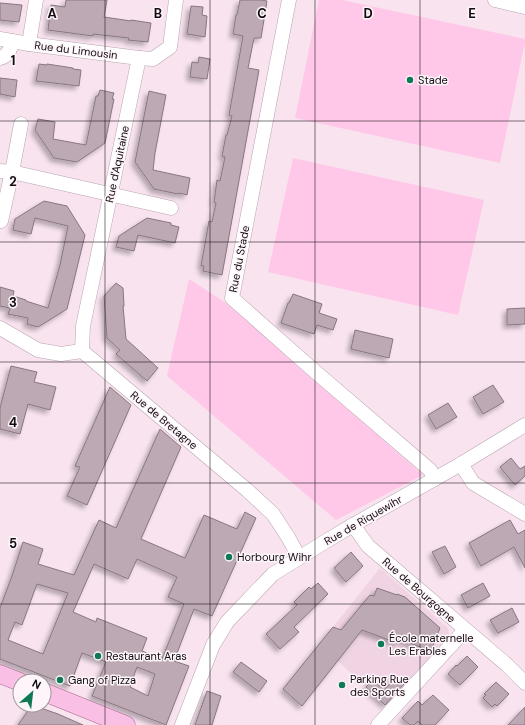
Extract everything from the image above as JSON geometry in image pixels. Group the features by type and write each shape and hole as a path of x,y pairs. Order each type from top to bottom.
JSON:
{"main road":[{"path":"0,674 12,679"},
{"path":"52,696 102,721 126,725"}],"street":[{"path":"29,44 36,0"},
{"path":"139,58 153,59 170,47 176,0"},
{"name":"Rue du Stade","path":"289,0 232,298 430,470 435,479"},
{"path":"495,0 525,7"},
{"name":"Rue du Limousin","path":"6,40 139,58"},
{"name":"Rue du Limousin","path":"0,58 7,55 10,50 6,40"},
{"name":"Rue d'Aquitaine","path":"82,351 83,326 139,58"},
{"path":"2,221 6,172 20,124"},
{"path":"6,172 171,208"},
{"path":"0,328 38,350 61,354 82,351"},
{"name":"Rue de Bretagne","path":"82,351 247,490 273,514 300,558"},
{"name":"Rue de Riquewihr","path":"182,725 213,645 227,622 273,574 353,525 461,464 525,424"},
{"path":"461,464 474,483 525,514"},
{"name":"Rue de Bourgogne","path":"353,525 368,546 507,665 525,683"},
{"path":"378,725 465,630"}],"shaded area":[{"name":"Stade","path":"319,0 342,0 525,39 500,163 295,118"},
{"path":"293,158 484,200 458,315 268,272"},
{"path":"189,279 229,305 423,475 336,520 167,376"},
{"name":"École maternelle Les Erables","path":"380,568 448,628 449,634 435,654 387,707 338,661 302,706 333,627"}],"building":[{"path":"66,0 107,0 104,17 151,23 148,42 128,40 129,38 93,34 93,36 48,30 51,5 65,7"},
{"path":"240,0 267,1 261,38 254,38 248,68 259,70 222,275 203,271 204,266 201,266 209,221 212,222 216,203 214,202 217,180 220,181 225,157 222,156 226,135 232,116 229,115 243,36 233,34"},
{"path":"0,3 22,5 19,22 0,20"},
{"path":"191,6 203,7 202,15 207,16 205,37 187,34"},
{"path":"199,57 210,59 207,79 190,77 192,62 198,63"},
{"path":"39,64 81,70 79,86 36,81"},
{"path":"0,78 17,80 15,97 0,94"},
{"path":"100,90 114,93 105,143 77,162 54,158 35,130 38,119 55,122 53,139 86,145 96,96 98,96"},
{"path":"149,91 166,95 153,170 190,178 187,195 154,189 135,162"},
{"path":"44,201 67,206 85,235 67,309 38,327 27,324 28,318 8,314 10,308 0,306 0,287 14,291 13,296 48,308 60,265 68,226 35,218 31,234 13,230 15,219"},
{"path":"147,218 171,223 171,225 179,227 175,243 138,235 134,251 116,247 119,236"},
{"path":"116,283 123,288 126,339 158,368 147,381 116,354 120,350 107,338 104,296"},
{"path":"293,294 322,304 319,313 337,319 333,330 317,325 314,334 281,323"},
{"path":"525,308 525,324 507,325 507,309"},
{"path":"355,330 393,339 389,358 351,349"},
{"path":"11,366 37,372 34,382 56,387 50,410 28,404 20,434 0,429 0,408"},
{"path":"493,385 504,402 483,414 473,397"},
{"path":"110,387 131,405 87,505 67,496 80,467 75,466"},
{"path":"448,403 457,417 436,429 428,415"},
{"path":"160,429 181,447 141,539 185,558 204,515 237,529 245,512 256,518 212,616 194,609 174,661 189,666 166,725 92,696 106,662 82,653 70,686 52,679 52,673 36,673 0,659 0,608 23,542 43,549 38,564 74,575 99,520 116,528","holes":["137,559 177,577 168,597 184,604 162,659 142,651 147,638 97,618 96,622 73,612 94,564 128,579","37,584 68,593 43,654 8,640 15,622 22,625","137,667 155,674 148,696 130,687"]},
{"path":"511,458 520,469 525,466 525,476 515,485 500,467"},
{"path":"510,520 518,534 525,530 525,568 514,547 481,566 469,543"},
{"path":"445,546 456,567 444,574 432,552"},
{"path":"351,552 363,566 346,582 334,568"},
{"path":"318,583 328,594 294,627 299,632 280,649 266,634 297,605 294,602 309,587 311,589"},
{"path":"483,583 490,596 468,608 461,595"},
{"path":"377,588 405,597 440,628 431,651 399,639 397,643 362,630 302,706 283,689 333,627 341,630 370,595 374,596"},
{"path":"512,608 519,622 498,633 490,620"},
{"path":"467,656 478,667 460,685 448,674"},
{"path":"241,662 267,681 259,692 233,672"},
{"path":"396,677 404,684 385,705 366,687 373,680 384,690"},
{"path":"496,682 509,694 497,706 495,704 492,707 483,698 486,695 484,694"},
{"path":"207,691 221,696 212,725 195,725"},
{"path":"433,695 449,710 435,725 422,725 418,721 414,725 410,725 402,718 418,701 422,705"},
{"path":"525,707 525,725 508,725"},
{"path":"52,712 83,725 18,725 26,713"}],"place":[{"name":"Stade","path":"410,80"},
{"name":"Horbourg Wihr","path":"229,557"},
{"name":"École maternelle Les Erables","path":"381,644"},
{"name":"Restaurant Aras","path":"98,656"},
{"name":"Gang of Pizza","path":"60,680"},
{"name":"Parking Rue des Sports","path":"342,685"}]}
